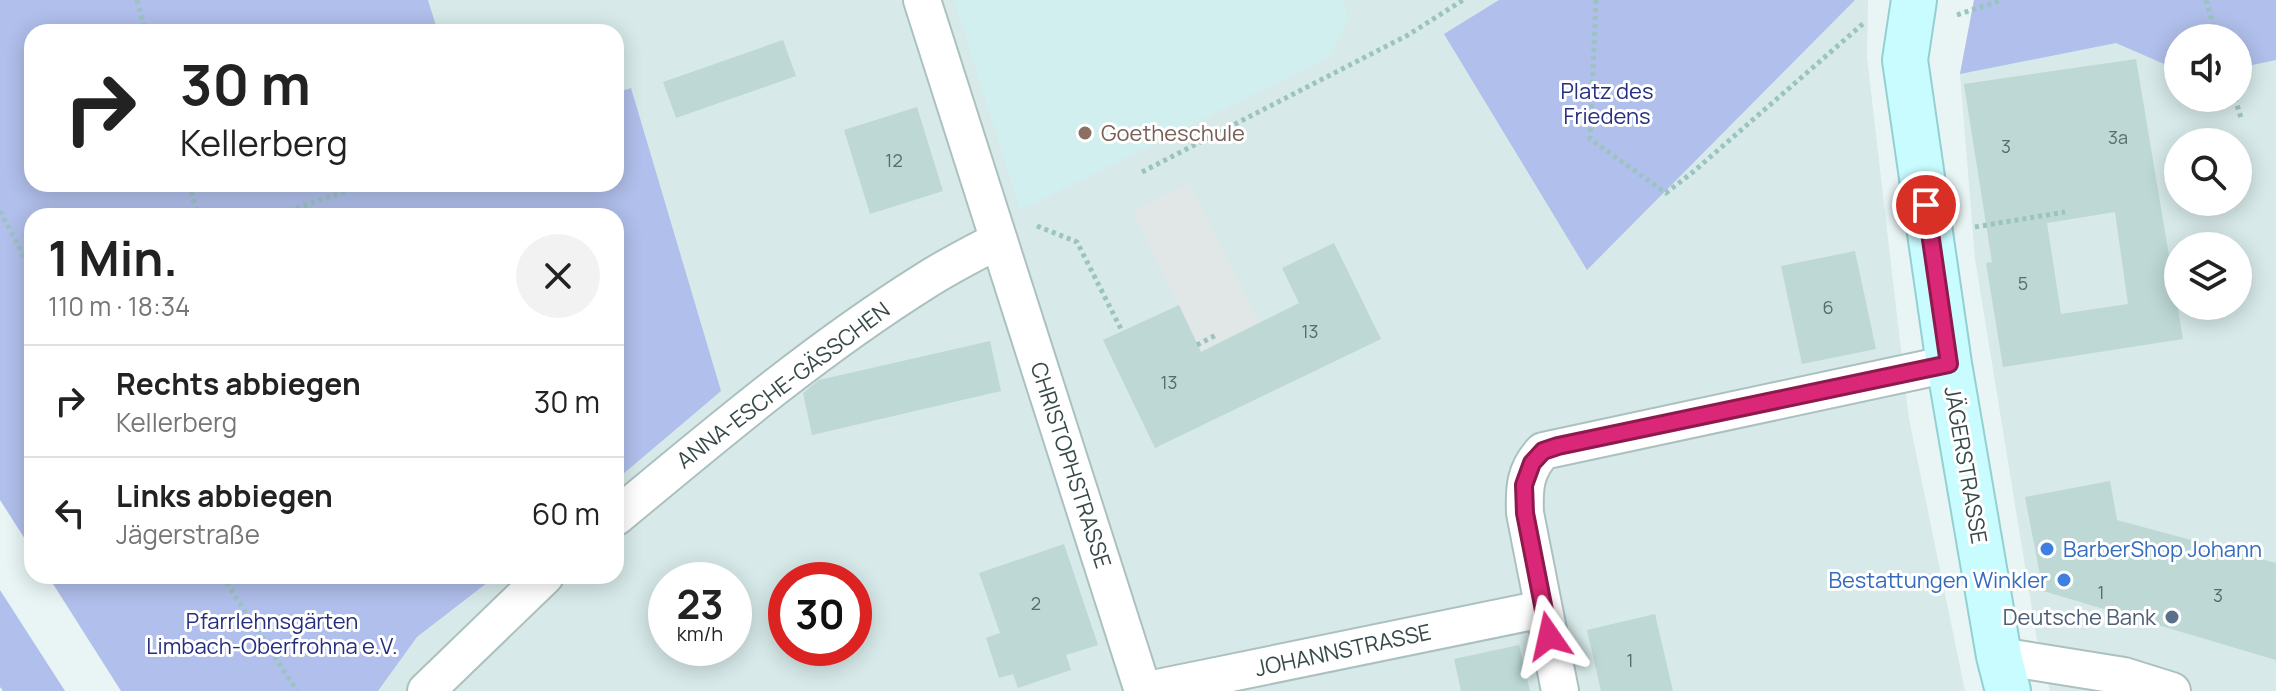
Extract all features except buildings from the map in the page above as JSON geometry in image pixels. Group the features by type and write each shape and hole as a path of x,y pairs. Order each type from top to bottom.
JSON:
{"main road":[{"name":"JÄGERSTRASSE","path":"1931,9 1905,60 1949,364 2003,674"}],"street":[{"name":"CHRISTOPHSTRASSE","path":"922,0 1143,691"},
{"name":"ANNA-ESCHE-GÄSSCHEN","path":"624,510 835,340 927,279 999,240"},
{"path":"1560,691 1525,513 1524,485 1532,463 1543,451 1949,364"},
{"path":"426,691 537,584"},
{"name":"JOHANNSTRASSE","path":"1143,691 1543,609"},
{"path":"2003,674 2124,676 2172,691"}],"path":[{"path":"137,0 144,24"},
{"path":"1142,172 1408,35 1463,0"},
{"path":"1596,0 1590,139 1666,193 1867,20"},
{"path":"1931,9 2002,0"},
{"path":"2206,0 2213,24"},
{"path":"2239,112 2241,118"},
{"path":"296,208 344,192"},
{"path":"0,211 24,257"},
{"path":"1930,235 2065,212"},
{"path":"1035,225 1077,242 1122,331"},
{"path":"1197,345 1218,334"},
{"path":"227,584 297,691"}],"shaded area":[{"path":"428,0 1868,0 1867,57 1909,419 1965,691 378,691 417,637 486,584 624,584 624,208 616,208 616,192 624,192 624,24 436,24"},
{"name":"Goetheschule","path":"954,0 1343,0 1349,20 1329,57 1020,210"},
{"path":"1974,0 2276,0 2276,691 2050,691 2037,640 1975,259 1960,74"},
{"path":"1190,183 1259,323 1201,351 1132,211"}],"green space":[{"path":"0,0 428,0 436,24 24,24 24,192 624,192 624,90 631,88 721,391 624,473 624,208 24,208 24,538 0,500"},
{"name":"Platz des Friedens","path":"1499,0 1855,0 1587,270 1444,34"},
{"path":"1974,0 2276,0 2276,60 2252,65 2252,24 2164,24 2164,64 2116,43 1960,74"},
{"name":"Pfarrlehnsgärten Limbach-Oberfrohna e.V.","path":"53,584 486,584 417,637 378,691 121,691"},
{"path":"0,590 65,691 3,691 0,687"}],"place":[{"name":"Goetheschule","path":"1085,133"},
{"name":"BarberShop Johann","path":"2047,549"},
{"name":"Bestattungen Winkler","path":"2064,580"},
{"name":"Deutsche Bank","path":"2172,617"}],"route":[{"path":"1549,636 1525,513 1524,485 1532,463 1543,451 1558,446 1949,364 1926,205"}]}
